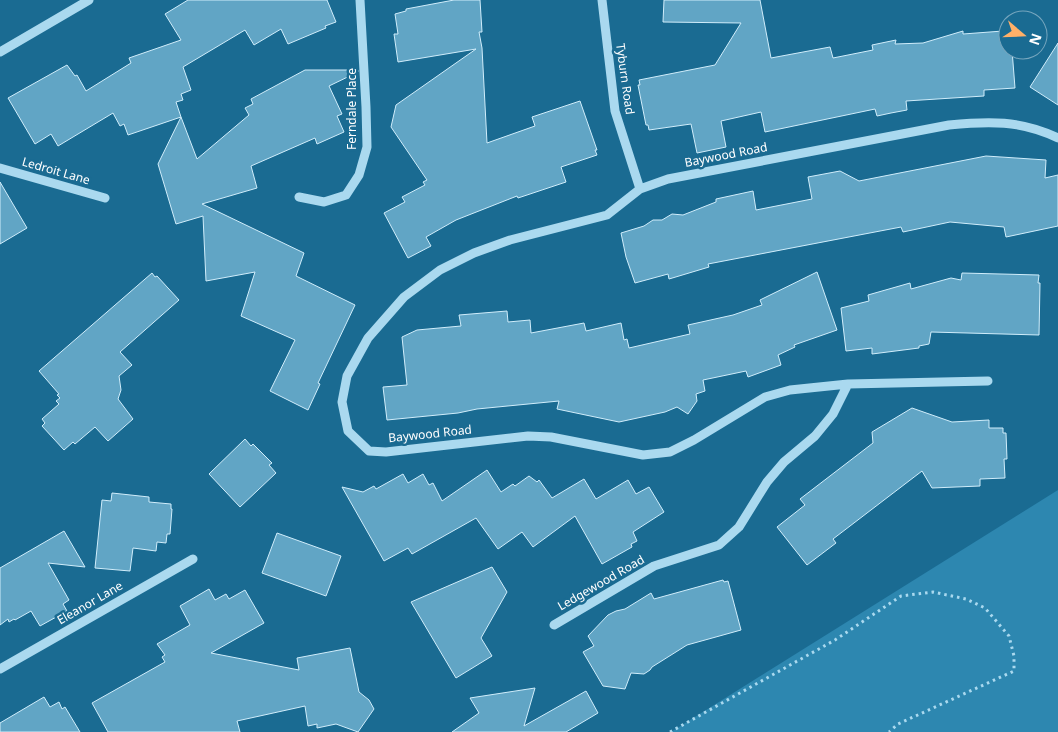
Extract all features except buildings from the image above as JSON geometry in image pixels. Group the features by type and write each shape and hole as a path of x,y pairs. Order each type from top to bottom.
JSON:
{"street":[{"path":"0,52 89,0"},
{"name":"Ferndale Place","path":"299,197 324,202 346,195 359,174 367,147 360,0"},
{"name":"Tyburn Road","path":"602,0 615,110 640,189"},
{"name":"Baywood Road","path":"988,381 848,384 790,390 765,397 694,440 670,452 643,455 552,437 528,436 386,452 369,451 348,431 342,402 347,376 368,338 404,298 440,270 474,252 510,240 607,215 640,189 668,179 949,125 986,121 1016,124 1058,138"},
{"name":"Ledroit Lane","path":"0,168 105,198"},
{"name":"Ledgewood Road","path":"554,625 654,566 719,545 738,527 766,482 784,462 815,436 833,414 848,384"},
{"name":"Eleanor Lane","path":"0,669 193,559"}],"path":[{"path":"670,732 810,655 870,618 901,596 933,592 966,599 985,608 1009,636 1014,656 1014,671 898,724 889,732"}],"shaded area":[{"path":"1058,490 1058,732 671,732"}]}
